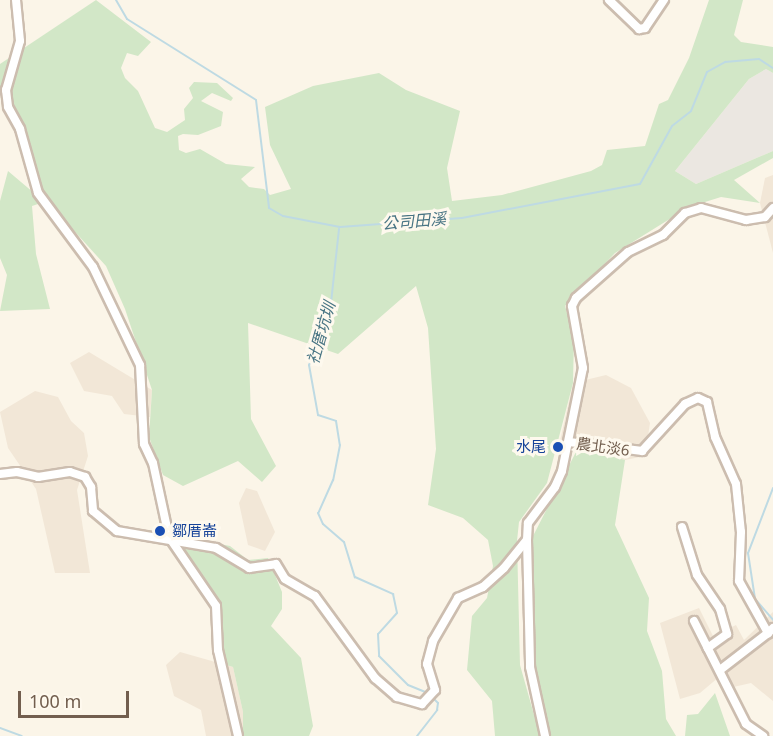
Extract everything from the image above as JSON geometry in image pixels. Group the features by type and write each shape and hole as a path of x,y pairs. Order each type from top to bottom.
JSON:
{"street":[{"path":"16,0 20,41 6,90 8,107 20,129 38,193 93,267 140,365 144,444 153,463 169,537 216,606 218,650 238,736"},
{"path":"609,0 639,29 645,28 664,0"},
{"name":"農北淡6","path":"770,631 739,581 741,532 736,484 716,437 707,402 698,398 685,404 642,451 569,442 583,368 572,306 576,298 628,252 663,235 685,213 701,208 746,220 765,217 773,208"},
{"path":"545,736 530,667 528,523 555,487 569,442"},
{"path":"0,474 16,472 38,477 70,472 85,477 91,487 93,511 98,520 117,531 169,537 216,548 249,568 276,564 285,579 315,596 375,678 397,697 416,704 430,695 436,687 427,664 433,640 458,598 483,587 527,540"},
{"path":"682,527 697,575 720,609 727,634 708,648"},
{"path":"694,621 746,724 763,736"},
{"path":"720,670 770,631"}],"shaded area":[{"path":"766,69 773,73 773,151 696,184 675,171 749,79"},
{"path":"773,175 773,253 760,203 765,178"},
{"path":"89,352 152,390 150,417 124,414 112,396 84,391 70,363"},
{"path":"606,375 631,388 650,423 645,456 625,460 603,457 560,441 573,383"},
{"path":"35,391 58,397 71,421 84,433 88,456 77,490 90,573 55,573 36,489 8,448 0,412"},
{"path":"246,488 257,491 275,532 265,551 248,545 239,503"},
{"path":"699,608 713,636 736,625 744,640 773,612 773,701 751,683 729,688 719,677 700,693 680,699 660,623"},
{"path":"180,652 233,667 243,712 243,736 206,736 201,710 174,696 166,665"}],"green space":[{"path":"96,0 151,42 138,56 127,53 121,68 125,78 138,91 155,128 167,132 185,120 184,109 193,98 189,88 194,82 217,83 233,98 231,101 212,93 201,101 223,112 221,126 198,135 178,136 179,150 186,153 200,149 226,164 255,167 241,179 249,187 264,189 270,195 291,189 270,145 265,107 313,86 379,73 406,90 460,111 447,168 452,201 502,195 591,171 602,165 607,150 645,146 659,104 668,100 689,58 709,0 743,0 734,35 741,42 773,47 773,73 766,69 749,79 675,171 696,184 773,151 773,158 734,180 760,203 721,197 689,207 615,253 565,306 574,338 573,383 547,483 519,522 517,541 520,665 540,736 495,736 492,701 467,670 472,616 487,598 493,566 488,540 463,518 428,505 436,449 428,328 416,286 338,354 248,323 251,419 276,466 262,482 238,461 183,486 163,475 149,437 152,390 125,309 106,266 47,201 32,206 36,254 50,309 0,311 7,275 0,258 0,201 8,171 34,193 11,102 0,87 0,64"},
{"path":"578,448 625,460 615,525 649,598 647,631 662,671 666,719 676,736 550,736 533,680 532,538"},
{"path":"194,539 230,546 248,560 268,558 282,592 282,609 271,626 301,658 313,726 309,736 243,736 243,712 233,667 223,664 214,597 180,550 179,541 191,543"},
{"path":"715,693 730,736 685,736 687,715 698,714"}],"waterway":[{"name":"公司田溪","path":"116,0 127,19 256,100 269,208 283,216 340,227 462,218 640,184 672,126 691,111 707,72 725,62 759,59 773,68"},
{"name":"社厝坑圳","path":"339,229 331,303 309,365 318,415 336,421 340,445 333,480 318,513 323,524 344,542 355,577 393,594 397,613 378,634 379,656 408,685 428,693"},
{"name":"公司田溪","path":"773,488 748,553 755,599 773,620"},
{"name":"社厝坑圳","path":"417,736 437,710 438,703 432,697"},
{"path":"0,728 22,736"}],"place":[{"name":"水尾","path":"558,447"},
{"name":"鄒厝崙","path":"160,531"}]}
